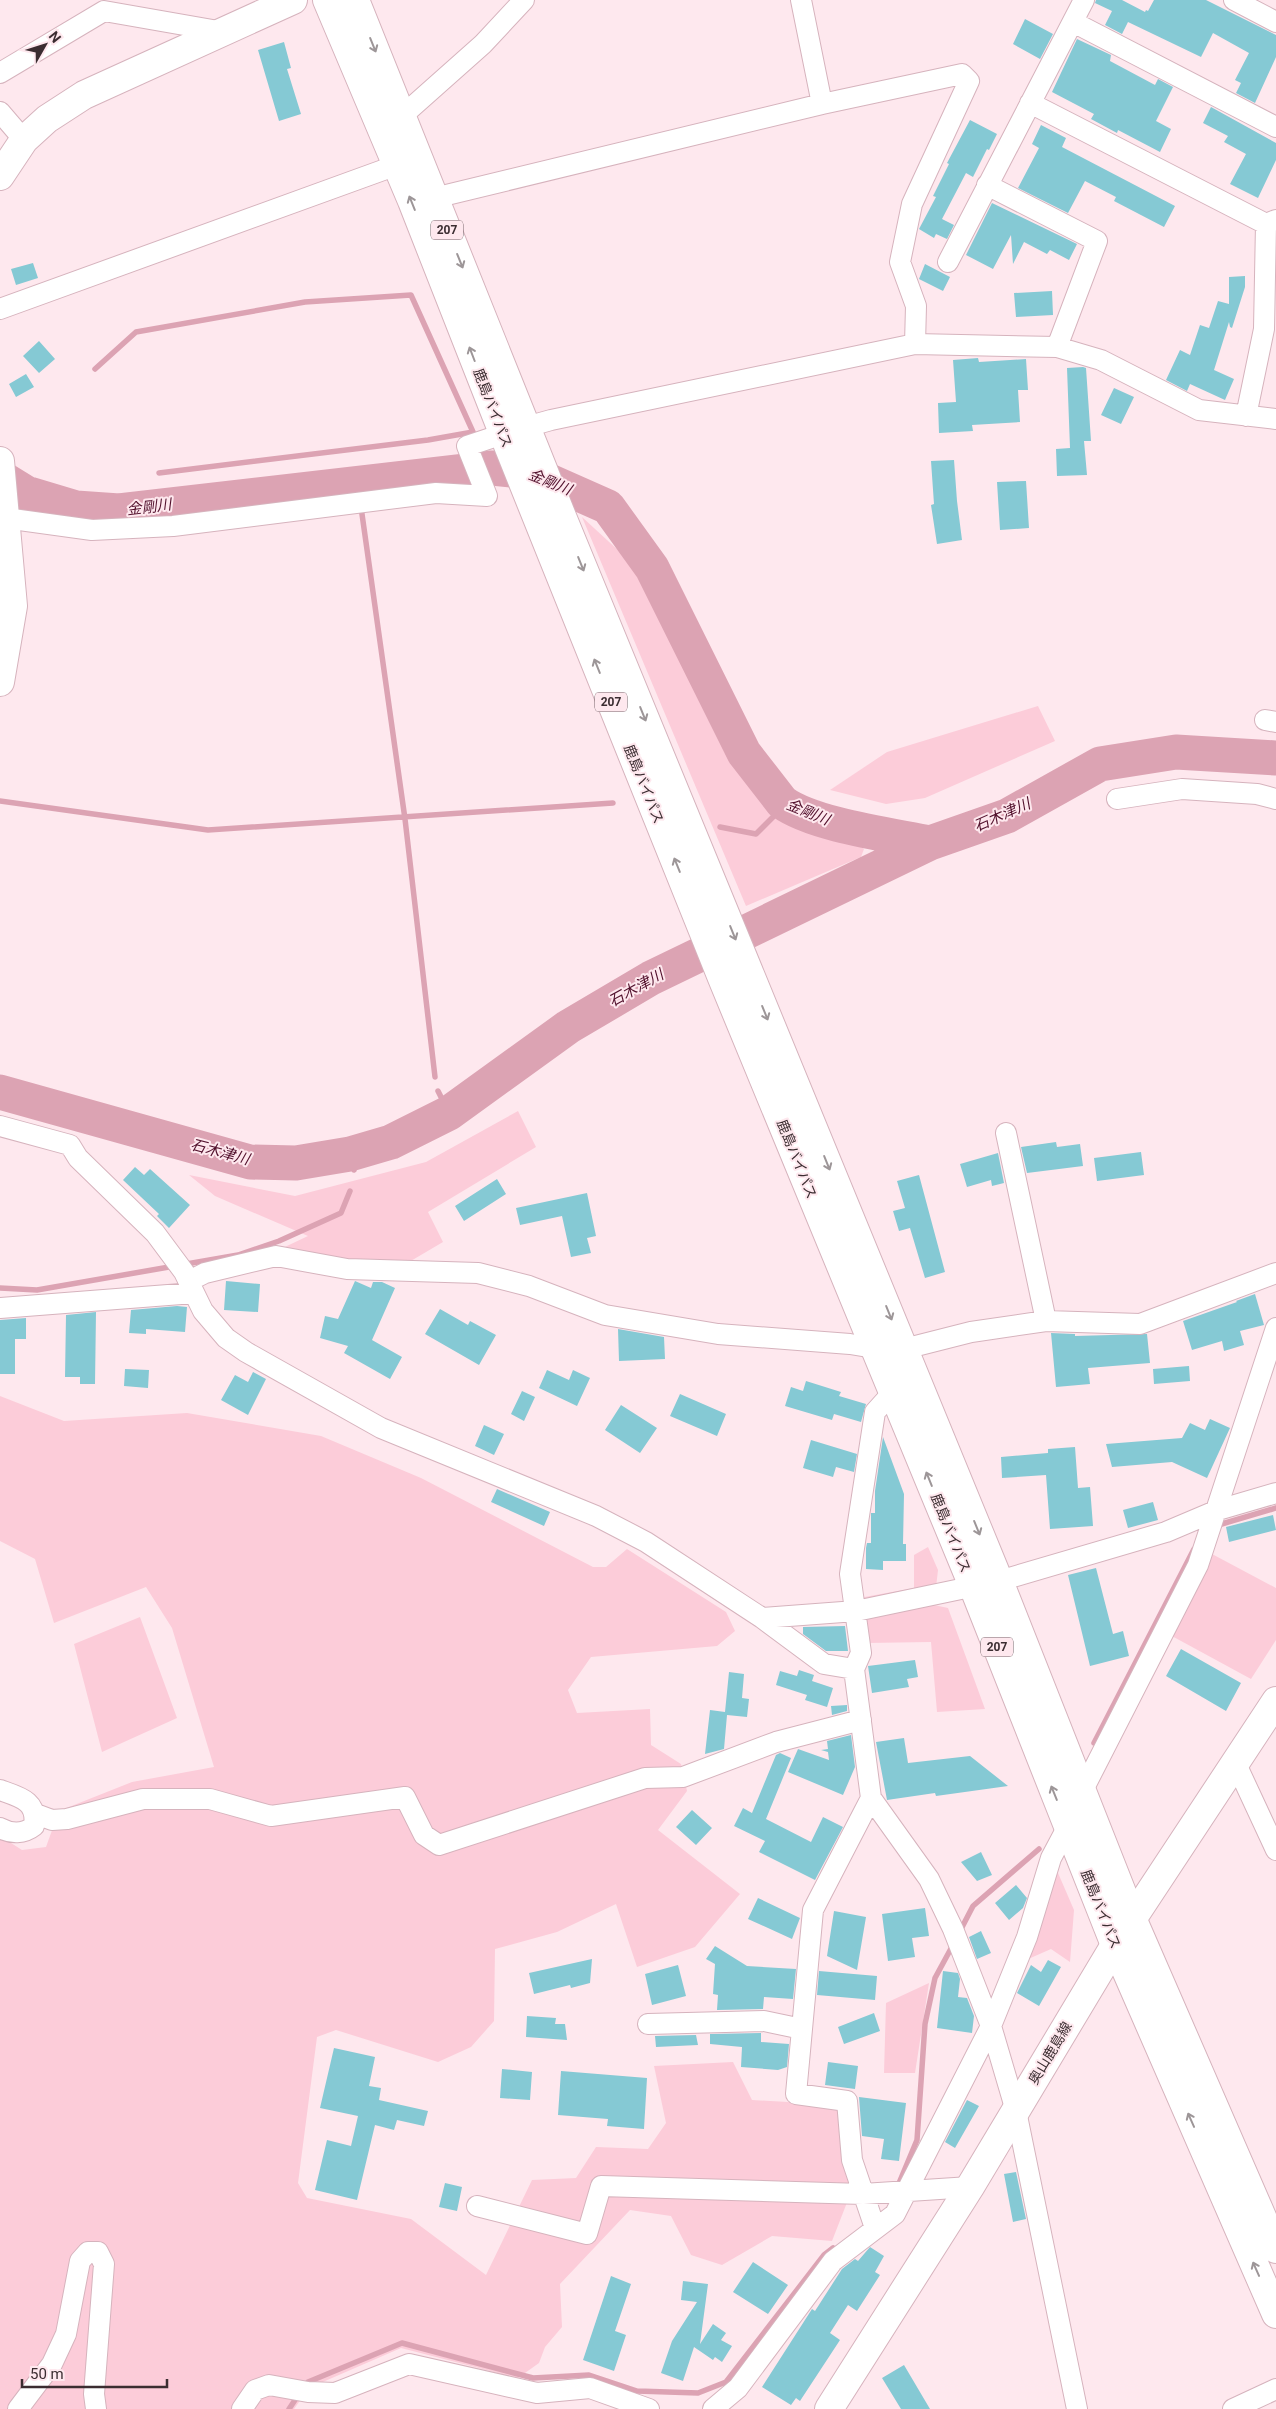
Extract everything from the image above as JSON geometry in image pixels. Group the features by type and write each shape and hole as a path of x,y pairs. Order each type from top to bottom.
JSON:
{"main road":[{"path":"0,176 24,140 47,119 84,94 293,0"},
{"name":"鹿島バイパス","path":"327,0 513,437 539,460 719,899 734,973 874,1348 973,1586 1115,1945 1276,2314"},
{"name":"鹿島バイパス","path":"355,0 434,198 513,437 528,495 695,910 734,973 904,1349 1083,1790 1132,1918 1276,2249"},
{"path":"0,461 14,606 0,682"},
{"name":"奥山鹿島線","path":"829,2409 970,2187 1132,1918 1236,1764 1276,1701"}],"street":[{"path":"402,116 483,44 524,0"},
{"path":"801,0 822,104"},
{"path":"948,262 1084,0"},
{"path":"1234,0 1276,22"},
{"path":"0,73 104,11 224,32"},
{"path":"1073,22 1276,127"},
{"path":"434,198 822,104 962,74 969,81 912,204 900,262 916,306 915,344"},
{"path":"1030,103 1271,222 1264,329 1246,416"},
{"path":"0,112 24,140"},
{"path":"0,309 397,165"},
{"path":"987,185 1097,241 1057,348"},
{"path":"5,510 92,530 173,526 436,493 487,496 467,446 513,437 560,418 915,344 1057,348 1101,360 1199,410 1276,419"},
{"path":"1117,800 1182,789 1257,794 1276,799"},
{"path":"0,1126 70,1145 78,1158 155,1233 185,1275 202,1311 226,1338 246,1352 381,1428 596,1516 646,1542 762,1618 824,1664 854,1670"},
{"path":"1006,1134 1046,1321"},
{"path":"0,1308 205,1273 276,1256 348,1269 478,1273 529,1286 606,1314 718,1334 850,1344 874,1348"},
{"path":"904,1349 971,1332 1046,1321 1140,1324 1276,1273"},
{"path":"1083,1790 1198,1565 1276,1328"},
{"path":"893,1392 875,1412 850,1574 862,1653 854,1670 871,1798 929,1880 957,1938 990,2026 1016,2111 1077,2409"},
{"path":"762,1618 856,1611 999,1581 1166,1532 1214,1521 1276,1494"},
{"path":"36,1814 52,1820 67,1819 144,1799 210,1799 271,1816 405,1797 424,1836 440,1845 645,1778 683,1777 776,1742 862,1720"},
{"path":"1236,1764 1276,1850"},
{"path":"0,1790 17,1796 31,1805 36,1814 34,1826 27,1831 8,1832 0,1828"},
{"path":"871,1798 812,1910 796,2094 847,2101 852,2160 873,2221"},
{"path":"713,2409 738,2388 833,2261 873,2221 895,2214 909,2190 990,2026 1027,1937 1051,1858 1068,1826"},
{"path":"648,2024 764,2021 802,2029"},
{"path":"477,2206 587,2234 600,2186 863,2194 970,2187"},
{"path":"18,2409 52,2364 66,2334 80,2261 88,2252 98,2252 104,2264 94,2394 96,2409"},
{"path":"242,2409 255,2390 269,2386 301,2391 335,2393 409,2364 537,2393 590,2388 649,2409"},
{"path":"1233,2409 1276,2390"}],"shaded area":[{"path":"582,517 632,563 738,773 773,816 855,842 864,849 861,857 746,906"},
{"path":"1038,706 1055,741 925,798 886,804 830,790 887,752"},
{"path":"518,1111 536,1147 428,1212 443,1242 404,1265 270,1254 308,1236 215,1196 189,1175 295,1196 426,1162"},
{"path":"0,1396 64,1421 187,1413 321,1436 421,1478 593,1567 606,1567 627,1549 726,1612 735,1631 717,1646 591,1657 568,1690 577,1713 650,1709 651,1745 681,1764 687,1791 658,1830 740,1894 695,1947 637,1967 616,1904 557,1932 495,1949 494,2021 471,2047 438,2062 336,2030 317,2037 298,2183 307,2198 411,2219 486,2275 532,2180 576,2178 596,2147 648,2149 666,2123 654,2066 733,2062 752,2100 840,2105 855,2182 832,2241 772,2236 722,2265 691,2255 671,2216 630,2210 560,2284 562,2327 545,2347 539,2363 518,2378 401,2348 309,2388 294,2409 0,2409 0,1836 22,1850 46,1847 59,1811 132,1782 214,1767 172,1628 146,1587 54,1623 35,1559 0,1541"},
{"path":"928,1547 938,1570 934,1605 948,1608 985,1709 937,1712 931,1642 866,1643 859,1598 914,1588 914,1555"},
{"path":"1212,1554 1276,1588 1276,1640 1251,1679 1170,1635"},
{"path":"140,1617 177,1718 102,1752 74,1644"},
{"path":"1055,1866 1074,1910 1070,1962 1051,1949 1026,1960"},
{"path":"929,1983 915,2073 884,2073 886,2003"}],"building":[{"path":"1096,0 1122,0 1145,12 1146,10 1148,11 1154,0 1206,0 1276,35 1276,57 1255,103 1236,93 1241,83 1235,80 1249,53 1213,33 1201,57 1128,22 1122,34 1105,25 1112,11 1095,3"},
{"path":"1025,19 1053,34 1040,59 1013,44"},
{"path":"1077,39 1111,55 1110,61 1155,85 1158,79 1173,87 1156,121 1171,129 1160,152 1118,130 1117,133 1091,119 1094,114 1052,92"},
{"path":"284,42 291,68 287,69 301,114 279,121 258,50"},
{"path":"1211,107 1276,143 1276,160 1258,198 1230,184 1246,154 1224,142 1228,136 1203,123"},
{"path":"970,120 997,134 973,177 966,173 942,219 954,225 947,239 936,234 934,238 919,229 936,197 933,196 949,164 947,163"},
{"path":"1041,125 1066,138 1062,147 1175,206 1164,227 1114,201 1116,197 1085,181 1068,213 1018,188 1039,148 1032,144"},
{"path":"992,203 1077,244 1069,260 1050,250 1047,254 1024,242 1013,264 1011,235 993,269 966,255"},
{"path":"33,263 38,278 16,285 11,269"},
{"path":"925,264 950,277 943,291 919,279"},
{"path":"1245,276 1245,287 1232,328 1229,322 1214,370 1234,379 1225,400 1190,384 1187,391 1166,380 1180,350 1190,355 1200,325 1209,328 1218,301 1229,304 1229,277"},
{"path":"1052,291 1053,315 1016,317 1014,293"},
{"path":"39,341 55,359 39,373 23,356"},
{"path":"978,358 979,362 1026,359 1028,390 1018,390 1020,422 972,425 973,431 939,433 938,403 956,402 953,360"},
{"path":"1067,368 1086,368 1091,441 1084,441 1087,475 1057,476 1056,449 1070,448"},
{"path":"26,374 34,387 16,397 9,384"},
{"path":"1114,388 1134,397 1121,424 1101,415"},
{"path":"954,460 962,540 937,544 931,505 934,504 931,461"},
{"path":"1026,481 1029,528 1000,530 997,482"},
{"path":"1056,1142 1057,1147 1080,1144 1083,1166 1027,1173 1021,1147"},
{"path":"1141,1152 1144,1175 1097,1181 1094,1158"},
{"path":"998,1153 1004,1183 992,1186 991,1180 967,1187 960,1164"},
{"path":"135,1167 144,1175 150,1169 190,1205 169,1228 157,1216 159,1214 123,1180"},
{"path":"919,1175 945,1272 925,1278 910,1228 899,1231 893,1211 905,1208 897,1181"},
{"path":"497,1179 506,1194 464,1221 455,1206"},
{"path":"587,1193 596,1236 587,1238 591,1253 571,1257 562,1216 520,1225 516,1208"},
{"path":"226,1281 260,1284 258,1312 224,1310"},
{"path":"355,1281 371,1288 373,1282 382,1282 395,1288 372,1340 402,1357 390,1379 344,1353 348,1346 320,1338 325,1316 338,1319"},
{"path":"1255,1294 1264,1325 1240,1331 1244,1345 1224,1351 1222,1341 1192,1350 1183,1321"},
{"path":"177,1306 187,1307 185,1332 146,1329 146,1334 129,1333 131,1310"},
{"path":"440,1309 468,1325 470,1321 496,1335 479,1365 425,1334"},
{"path":"96,1312 95,1384 80,1384 80,1377 65,1377 66,1315"},
{"path":"26,1318 26,1339 15,1339 15,1374 0,1374 0,1320"},
{"path":"618,1329 664,1337 665,1359 619,1361"},
{"path":"1051,1333 1075,1334 1075,1336 1147,1334 1150,1363 1088,1368 1090,1384 1056,1387"},
{"path":"1189,1366 1190,1381 1154,1384 1153,1369"},
{"path":"125,1369 149,1370 148,1388 124,1386"},
{"path":"547,1370 569,1380 573,1370 590,1378 577,1406 539,1388"},
{"path":"253,1372 266,1379 248,1415 221,1400 235,1375 248,1382"},
{"path":"806,1381 841,1392 839,1396 866,1404 861,1422 834,1414 832,1420 785,1406 791,1387 803,1391"},
{"path":"522,1391 535,1397 524,1421 511,1414"},
{"path":"680,1394 726,1414 717,1436 670,1416"},
{"path":"621,1405 657,1428 640,1453 605,1430"},
{"path":"1210,1419 1230,1428 1207,1478 1172,1462 1112,1467 1106,1444 1182,1438 1190,1423 1205,1430"},
{"path":"484,1425 504,1434 494,1455 475,1446"},
{"path":"883,1437 904,1494 903,1544 906,1544 906,1561 883,1561 883,1570 866,1569 866,1548 867,1543 871,1543 871,1513 875,1513 875,1491"},
{"path":"811,1440 857,1454 854,1472 836,1467 833,1477 803,1468"},
{"path":"1075,1447 1078,1488 1090,1487 1093,1526 1050,1529 1046,1475 1002,1478 1001,1457 1048,1453 1048,1449"},
{"path":"497,1489 550,1512 544,1526 491,1502"},
{"path":"1153,1502 1158,1520 1128,1528 1123,1510"},
{"path":"1273,1515 1276,1530 1229,1542 1226,1527"},
{"path":"1096,1568 1113,1634 1123,1631 1129,1656 1090,1666 1068,1575"},
{"path":"845,1626 848,1651 826,1651 803,1634 803,1627"},
{"path":"1181,1649 1241,1683 1226,1711 1166,1676"},
{"path":"915,1660 918,1677 907,1679 909,1687 872,1693 868,1666"},
{"path":"799,1670 814,1675 812,1681 833,1688 827,1707 805,1700 807,1695 776,1685 780,1671 797,1676"},
{"path":"729,1672 744,1674 742,1698 749,1699 747,1717 727,1715 724,1749 705,1754 710,1710 725,1712"},
{"path":"847,1705 847,1711 832,1715 831,1706"},
{"path":"851,1735 855,1767 843,1795 788,1772 798,1749 829,1760 828,1752 821,1750 828,1749 827,1741"},
{"path":"904,1738 908,1763 970,1756 1008,1786 936,1796 935,1793 887,1800 876,1742"},
{"path":"780,1753 791,1758 766,1819 811,1842 823,1817 843,1827 815,1880 759,1852 765,1841 734,1826 743,1808 752,1813 776,1755"},
{"path":"692,1810 712,1828 696,1845 676,1827"},
{"path":"981,1852 992,1875 977,1881 961,1862"},
{"path":"1016,1885 1027,1898 1023,1908 1009,1920 995,1903"},
{"path":"758,1898 800,1918 792,1939 748,1919"},
{"path":"925,1908 929,1936 912,1938 915,1957 888,1961 882,1914"},
{"path":"834,1911 866,1917 857,1970 827,1956"},
{"path":"981,1931 991,1953 977,1959 969,1937"},
{"path":"715,1946 747,1966 796,1969 793,1999 764,1997 763,2009 717,2010 718,1995 713,1994 715,1964 706,1959"},
{"path":"592,1959 590,1983 571,1988 570,1985 534,1994 529,1973"},
{"path":"1048,1960 1061,1967 1039,2006 1017,1993 1031,1965 1041,1972"},
{"path":"678,1965 686,1996 652,2005 645,1974"},
{"path":"819,1971 877,1976 875,2000 817,1995"},
{"path":"943,1971 958,1973 960,1979 958,1997 967,1998 974,2016 972,2033 937,2028"},
{"path":"874,2013 880,2031 844,2044 838,2027"},
{"path":"527,2016 556,2018 555,2024 565,2024 567,2040 526,2037"},
{"path":"761,2033 761,2042 789,2044 787,2067 778,2070 741,2067 742,2047 710,2044 710,2034"},
{"path":"696,2035 698,2045 656,2047 655,2036"},
{"path":"334,2048 375,2057 369,2086 381,2088 379,2100 428,2111 424,2126 397,2120 394,2130 375,2125 357,2200 315,2190 327,2140 351,2146 358,2116 320,2108"},
{"path":"828,2062 858,2066 855,2089 825,2085"},
{"path":"502,2069 532,2072 530,2100 500,2098"},
{"path":"561,2071 647,2078 644,2129 607,2126 608,2119 558,2115"},
{"path":"859,2097 906,2103 899,2161 881,2159 884,2139 862,2136"},
{"path":"967,2100 979,2106 955,2148 945,2142"},
{"path":"1016,2172 1026,2219 1013,2222 1004,2174"},
{"path":"445,2183 462,2187 457,2211 439,2207"},
{"path":"870,2247 884,2256 875,2272 880,2275 857,2311 848,2305 830,2333 840,2340 800,2401 796,2398 791,2405 762,2387 812,2309 815,2311 842,2269 855,2259 858,2261"},
{"path":"753,2262 788,2285 768,2314 733,2292"},
{"path":"611,2276 631,2284 615,2331 626,2335 614,2371 583,2360"},
{"path":"683,2281 708,2284 700,2344 713,2324 726,2333 721,2340 732,2346 722,2362 715,2357 713,2360 694,2347 683,2381 661,2373 672,2341 697,2302 681,2300"},
{"path":"904,2365 930,2409 901,2409 882,2378"}],"waterway":[{"path":"95,369 136,332 305,302 411,295 473,432 428,440 159,473"},
{"path":"482,451 492,468"},
{"name":"金剛川","path":"0,477 26,493 76,508 119,511 492,468 529,472 608,507 652,568 744,753 782,802 796,810 832,823 930,843"},
{"path":"360,496 362,483"},
{"path":"361,507 405,819 435,1077"},
{"name":"石木津川","path":"0,1092 250,1162 296,1163 350,1154 391,1142 449,1113 568,1027 651,978 930,843 1007,816 1100,764 1176,752 1276,758"},
{"path":"0,801 208,830 613,803"},
{"path":"720,827 756,834 776,814 782,802"},
{"path":"438,1091 449,1113"},
{"path":"350,1154 354,1170"},
{"path":"0,1288 37,1290 238,1255 279,1241 341,1213 350,1191"},
{"path":"1215,1526 1276,1508"},
{"path":"1094,1743 1194,1549"},
{"path":"959,1933 973,1906 1039,1849"},
{"path":"897,2188 917,2140 925,2024 935,1978 954,1943"},
{"path":"304,2387 308,2382 402,2343 533,2378 589,2375 637,2391 698,2393 726,2382 824,2255 833,2248"},
{"path":"289,2409 299,2394"}]}
